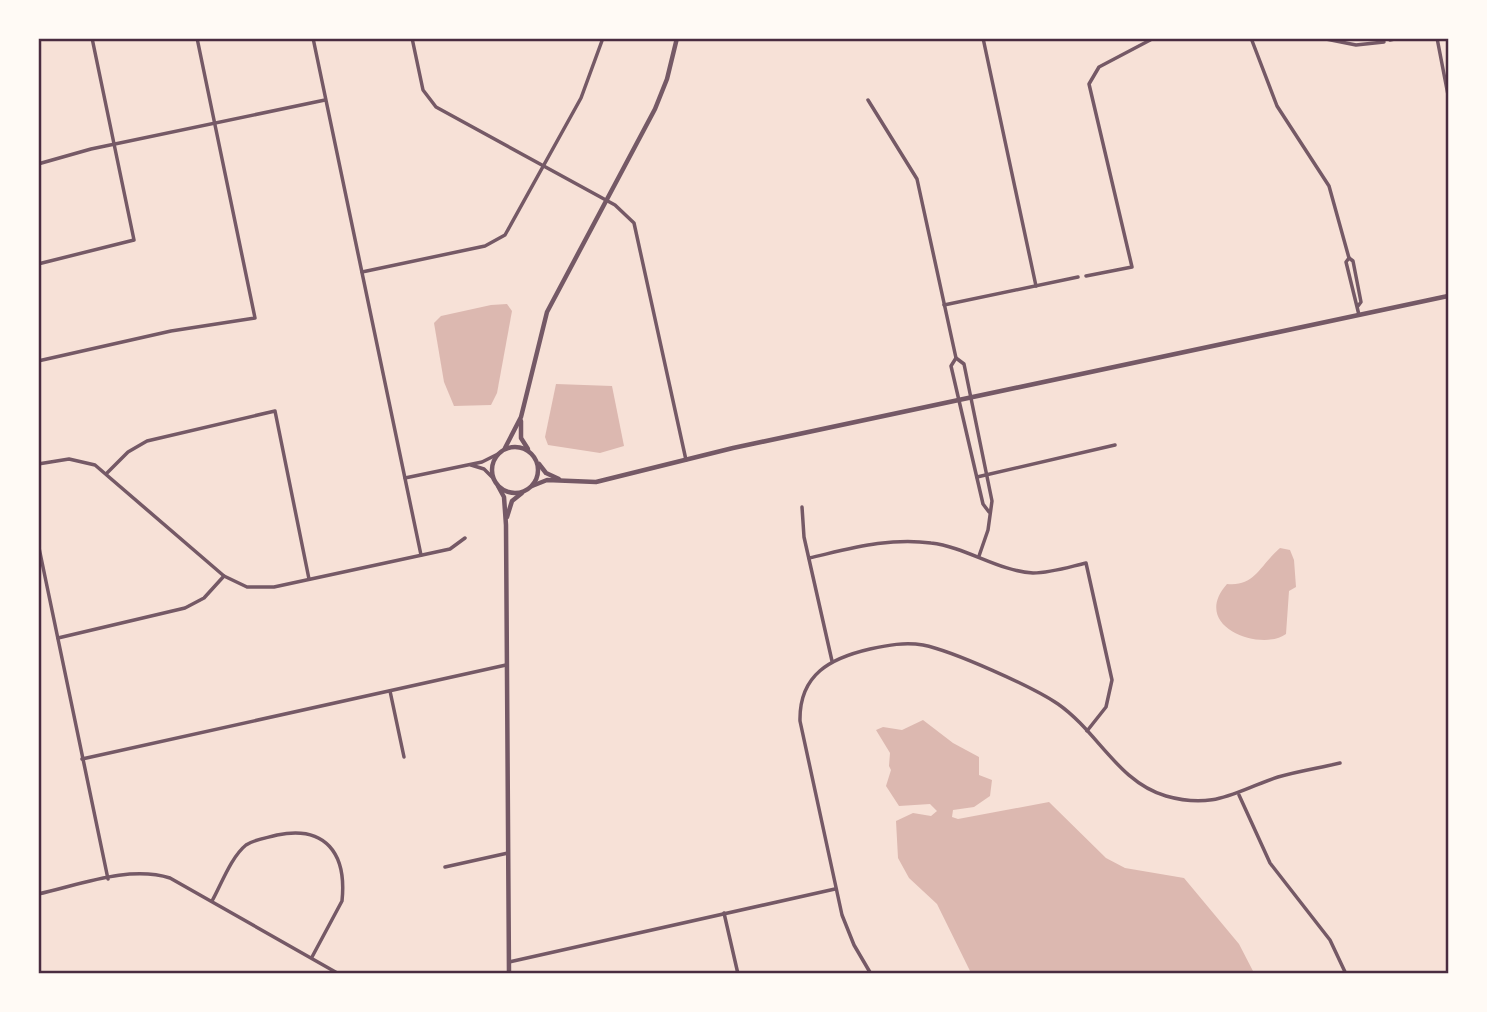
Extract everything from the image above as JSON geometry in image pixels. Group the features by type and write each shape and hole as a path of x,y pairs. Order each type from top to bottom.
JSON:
{"street":[{"path":"38,264 134,240 92,38"},
{"path":"38,361 171,331 255,318 197,38"},
{"path":"313,38 421,555"},
{"path":"412,38 423,90 432,104 606,200 625,212 638,231 686,460"},
{"path":"362,272 496,242 512,226 587,86 603,38"},
{"path":"563,481 546,473 521,438 521,417 543,319 655,109 667,79 677,38"},
{"path":"983,38 1036,286"},
{"path":"1086,276 1132,267 1089,84 1099,67 1154,38"},
{"path":"1251,38 1277,106 1329,186 1349,257 1353,261 1361,302 1358,306 1359,315"},
{"path":"1321,38 1356,45 1384,41"},
{"path":"1390,40 1399,38"},
{"path":"1437,38 1448,95"},
{"path":"38,164 114,144 326,100"},
{"path":"868,100 917,179 956,358 964,364 992,502 988,530 979,556"},
{"path":"944,305 1078,277"},
{"path":"506,525 511,502 522,492 543,481 596,482 969,398 1448,296"},
{"path":"956,358 951,366 984,504 989,512"},
{"path":"107,474 128,452 147,441 275,411 309,579"},
{"path":"505,449 521,417"},
{"path":"977,477 1115,445"},
{"path":"405,478 469,465 516,446 530,452"},
{"path":"494,479 492,464 498,454"},
{"path":"38,464 76,460 107,474 224,576 240,585 261,588 309,579 450,549 465,538"},
{"path":"532,486 538,472 537,461"},
{"path":"469,465 484,469 494,479 504,501 506,525 509,974"},
{"path":"498,486 508,492 522,492"},
{"path":"802,507 808,558 832,661"},
{"path":"808,558 902,541 939,544 1010,569 1034,573 1086,563 1112,680 1106,707 1087,731"},
{"path":"38,543 108,879"},
{"path":"58,638 185,608 204,598 224,576"},
{"path":"871,974 847,930 800,713 810,682 832,661 895,644 924,645 1047,697 1087,731 1125,773 1157,793 1202,801 1239,794 1281,776 1340,763"},
{"path":"82,759 506,665"},
{"path":"390,691 404,757"},
{"path":"1239,794 1270,863 1330,940 1346,974"},
{"path":"212,901 241,850 253,841 295,832 314,834 324,839 335,854 343,892 342,901 312,958"},
{"path":"445,867 510,853"},
{"path":"38,894 108,879 154,873 212,901 340,974"},
{"path":"509,962 836,888"},
{"path":"724,913 738,974"}],"shaded area":[{"path":"507,304 512,311 497,393 491,405 454,406 444,382 434,323 441,316"},
{"path":"556,384 612,386 624,446 600,453 548,445 545,437"},
{"path":"1280,548 1290,550 1294,560 1296,587 1289,591 1286,634 1275,639 1261,640 1233,632 1223,623 1217,612 1218,599 1227,584 1244,582 1251,578"},
{"path":"923,720 953,743 979,757 979,775 992,780 990,796 974,807 953,810 952,817 958,819 1049,802 1106,858 1125,868 1184,878 1239,944 1254,973 971,973 937,904 909,878 898,858 896,821 913,813 931,816 937,811 930,804 899,806 886,786 891,770 890,753 876,730 883,727 902,730"}]}
